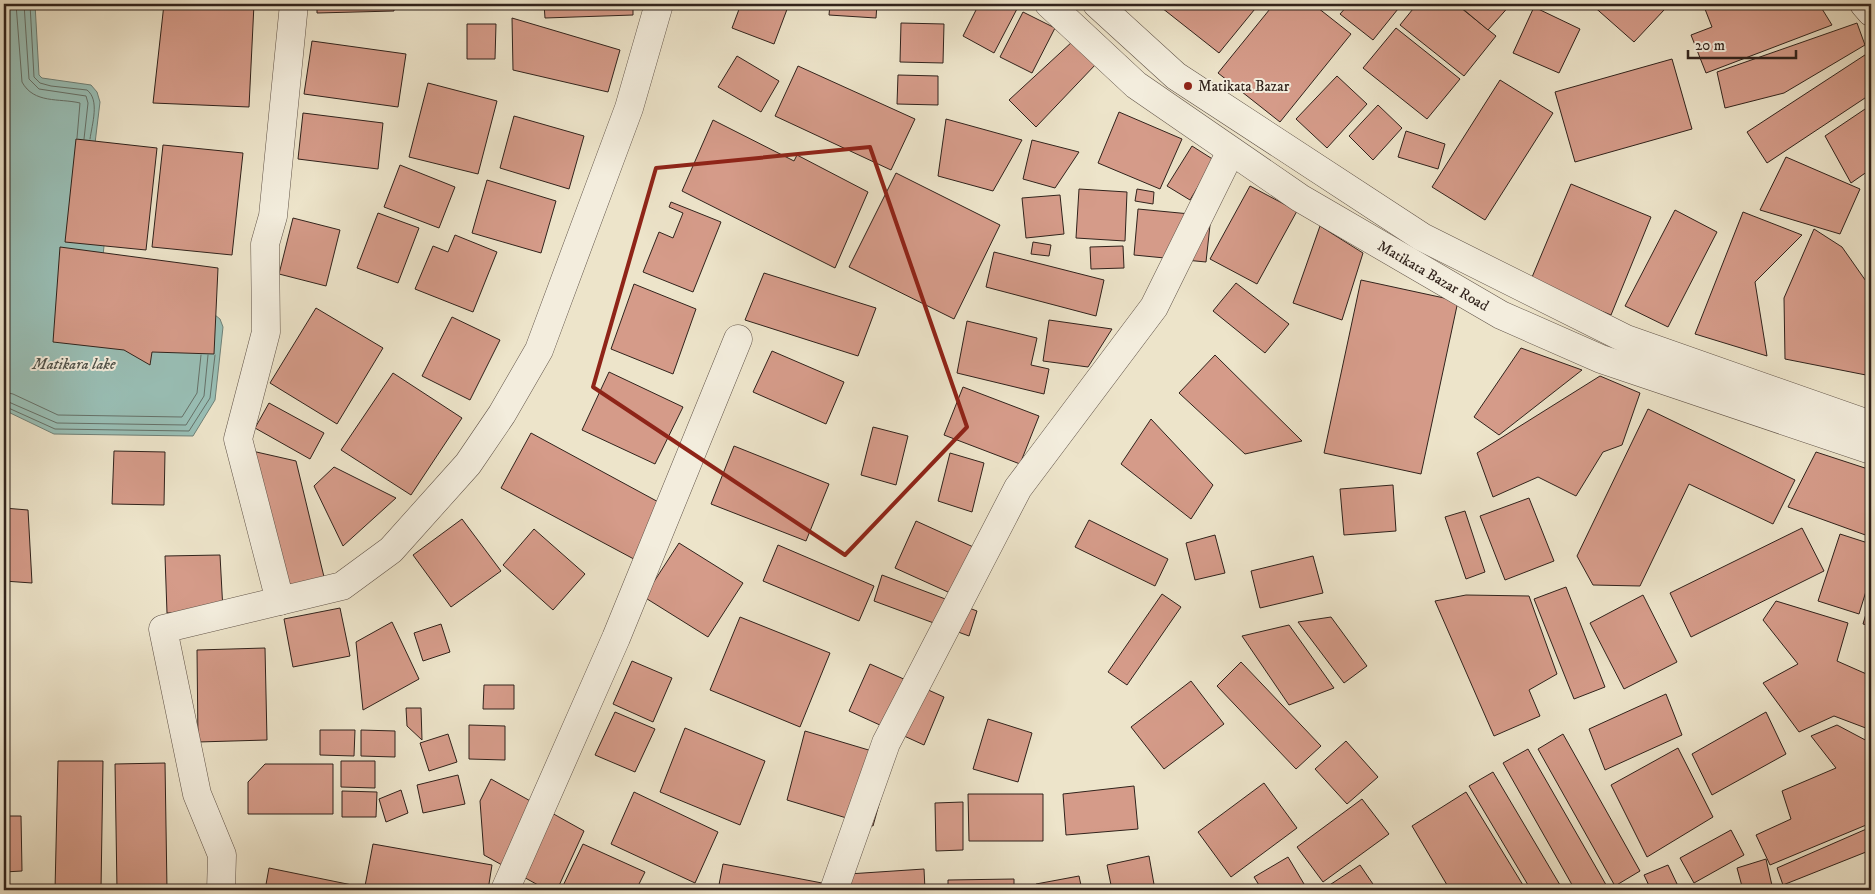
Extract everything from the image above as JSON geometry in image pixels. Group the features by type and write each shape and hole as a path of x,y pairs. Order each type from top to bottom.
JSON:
{"street":[{"path":"280,600 238,439 266,332 265,244 273,216 294,4"},
{"path":"221,890 222,854 197,794 163,629 342,586 391,550 468,464 502,414 539,350 629,108 659,4"},
{"name":"Matikata Bazar Road","path":"1048,4 1136,85 1300,198 1501,316 1601,358 1871,450"},
{"name":"Matikata Bazar Road","path":"1097,4 1176,76 1422,237 1626,339 1871,425"},
{"path":"1864,4 1871,12"},
{"path":"834,890 886,743 1018,488 1154,307 1231,150"},
{"path":"504,890 616,638 738,339"}],"highlighted area":[{"path":"870,147 967,427 845,555 593,387 656,168"}],"water":[{"name":"Matikara lake","path":"4,4 35,4 39,75 42,78 91,85 97,92 100,102 88,201 105,236 100,286 215,315 220,319 223,327 215,400 193,436 54,434 4,410"}],"building":[{"path":"164,4 254,4 249,107 153,103"},
{"path":"317,4 394,4 394,11 317,13"},
{"path":"544,4 633,4 633,15 545,18"},
{"path":"741,4 789,4 774,44 732,28"},
{"path":"830,4 877,4 876,18 829,15"},
{"path":"979,4 1011,4 1018,7 994,53 963,36"},
{"path":"1166,4 1259,4 1219,53 1162,8"},
{"path":"1274,4 1313,4 1351,34 1280,122 1218,73"},
{"path":"1349,4 1402,4 1373,40 1340,14"},
{"path":"1417,4 1456,4 1496,36 1464,76 1400,25"},
{"path":"1457,4 1511,4 1488,30"},
{"path":"1591,4 1657,4 1664,10 1634,42"},
{"path":"1703,4 1819,4 1832,25 1706,73 1691,35 1712,27"},
{"path":"1534,7 1580,29 1559,73 1513,53"},
{"path":"1023,12 1055,28 1032,73 1000,57"},
{"path":"512,18 620,50 608,92 513,70"},
{"path":"901,23 944,24 943,63 900,62"},
{"path":"1857,23 1865,45 1784,93 1725,108 1717,72"},
{"path":"467,24 496,24 495,59 467,59"},
{"path":"1396,28 1460,79 1427,119 1363,68"},
{"path":"312,41 406,54 398,107 304,94"},
{"path":"1073,41 1097,63 1036,127 1009,100"},
{"path":"1871,51 1871,94 1767,163 1747,132"},
{"path":"737,56 779,81 761,112 718,87"},
{"path":"1672,59 1692,129 1575,162 1555,92"},
{"path":"798,66 915,119 891,170 775,116"},
{"path":"898,75 938,76 938,105 897,104"},
{"path":"1337,76 1367,104 1327,148 1296,119"},
{"path":"1500,80 1553,113 1485,220 1432,187"},
{"path":"428,83 497,101 478,174 409,157"},
{"path":"1378,105 1402,128 1373,160 1349,136"},
{"path":"1871,105 1871,169 1851,183 1825,136"},
{"path":"1119,112 1182,139 1160,189 1098,163"},
{"path":"303,113 383,123 378,169 298,159"},
{"path":"514,116 584,136 569,189 500,168"},
{"path":"946,119 1022,140 993,191 938,176"},
{"path":"713,120 794,161 797,155 868,192 835,268 682,191"},
{"path":"1406,131 1445,144 1438,169 1398,157"},
{"path":"76,139 157,148 146,250 65,242"},
{"path":"1032,140 1079,152 1055,188 1023,179"},
{"path":"163,145 243,153 232,255 152,247"},
{"path":"1192,146 1214,160 1190,200 1167,186"},
{"path":"1786,157 1860,189 1840,234 1760,210"},
{"path":"400,165 455,187 439,228 384,207"},
{"path":"896,173 1000,225 954,319 849,267"},
{"path":"487,180 556,201 541,253 472,233"},
{"path":"1571,184 1651,217 1611,315 1530,282"},
{"path":"1250,186 1297,211 1257,284 1210,259"},
{"path":"1079,189 1127,192 1125,241 1076,238"},
{"path":"1137,189 1154,192 1153,204 1135,201"},
{"path":"1060,195 1064,234 1026,238 1022,198"},
{"path":"671,202 721,222 693,292 643,272 659,232 673,238 683,213 669,207"},
{"path":"1138,209 1211,216 1206,262 1134,255"},
{"path":"1675,210 1717,232 1668,327 1625,306"},
{"path":"1743,212 1802,235 1755,282 1767,356 1695,334"},
{"path":"378,213 419,228 398,283 357,268"},
{"path":"293,218 340,230 326,286 279,274"},
{"path":"1320,226 1363,253 1342,320 1293,303"},
{"path":"1814,229 1842,247 1868,284 1871,285 1871,376 1785,359 1784,298"},
{"path":"455,235 497,252 473,312 415,289 433,246 448,252"},
{"path":"1033,242 1051,245 1049,256 1031,254"},
{"path":"1123,246 1124,268 1091,269 1090,247"},
{"path":"60,247 218,268 214,354 152,352 150,365 124,350 53,342"},
{"path":"994,252 1104,280 1096,316 986,287"},
{"path":"764,273 876,308 858,356 745,320"},
{"path":"1361,280 1458,301 1421,474 1324,453"},
{"path":"1236,283 1289,324 1265,353 1213,311"},
{"path":"634,284 696,309 673,374 611,349"},
{"path":"316,308 383,348 337,424 270,383"},
{"path":"452,317 500,340 470,400 422,376"},
{"path":"1049,320 1112,329 1088,367 1043,361"},
{"path":"967,321 1037,338 1031,365 1049,369 1044,394 957,373"},
{"path":"1521,348 1582,370 1499,435 1474,417"},
{"path":"772,351 844,382 826,424 753,392"},
{"path":"1215,355 1302,441 1245,454 1179,393"},
{"path":"609,372 683,407 655,464 582,430"},
{"path":"393,373 462,418 411,495 341,450"},
{"path":"1600,376 1640,393 1622,445 1603,452 1576,496 1538,477 1493,497 1477,453"},
{"path":"963,387 1039,416 1020,464 944,435"},
{"path":"269,403 324,433 310,459 255,428"},
{"path":"1648,409 1795,480 1773,524 1689,484 1640,586 1593,585 1577,556"},
{"path":"1151,419 1213,485 1191,519 1121,464"},
{"path":"873,427 908,436 896,485 861,475"},
{"path":"531,433 675,511 645,565 501,488"},
{"path":"734,446 829,484 806,541 711,504"},
{"path":"114,451 165,452 164,505 112,504"},
{"path":"252,451 296,461 325,581 287,592"},
{"path":"1816,452 1871,470 1871,537 1788,507"},
{"path":"950,453 984,463 972,512 938,501"},
{"path":"334,467 396,498 343,546 314,486"},
{"path":"1393,485 1396,531 1344,535 1340,489"},
{"path":"1529,498 1554,561 1505,580 1480,516"},
{"path":"4,508 28,510 32,583 4,581"},
{"path":"1465,511 1485,572 1466,579 1445,517"},
{"path":"462,519 501,571 451,607 413,555"},
{"path":"1089,520 1168,559 1155,586 1075,547"},
{"path":"916,521 991,555 970,602 895,568"},
{"path":"1802,528 1824,571 1691,637 1670,593"},
{"path":"534,529 585,574 553,610 503,565"},
{"path":"1840,534 1871,544 1871,575 1859,614 1818,601"},
{"path":"1215,535 1225,573 1195,580 1186,543"},
{"path":"679,543 743,583 708,637 644,597"},
{"path":"778,545 874,586 859,621 763,581"},
{"path":"220,555 223,611 167,613 165,556"},
{"path":"1313,556 1323,593 1260,608 1251,571"},
{"path":"882,575 977,611 969,636 874,601"},
{"path":"1566,587 1605,687 1574,699 1534,599"},
{"path":"1162,594 1181,607 1127,685 1108,672"},
{"path":"1466,595 1529,596 1557,674 1529,690 1540,716 1494,736 1435,601"},
{"path":"1643,595 1677,662 1624,689 1590,623"},
{"path":"1871,597 1871,626 1863,624"},
{"path":"1776,601 1848,623 1837,661 1871,676 1871,730 1834,716 1799,732 1763,683 1798,664 1763,620"},
{"path":"340,608 350,656 293,667 284,619"},
{"path":"740,617 830,653 800,727 710,690"},
{"path":"1331,617 1367,666 1344,683 1298,622"},
{"path":"392,622 419,679 363,710 356,642"},
{"path":"441,624 450,652 423,661 414,633"},
{"path":"1289,625 1334,688 1289,705 1242,636"},
{"path":"265,648 267,740 198,742 197,650"},
{"path":"632,661 672,678 653,722 613,704"},
{"path":"1241,662 1321,746 1296,769 1217,686"},
{"path":"870,664 944,697 924,745 849,711"},
{"path":"1191,681 1224,724 1164,769 1131,727"},
{"path":"484,685 514,685 514,709 483,709"},
{"path":"1666,694 1682,735 1605,770 1589,729"},
{"path":"406,708 421,708 422,740 407,726"},
{"path":"615,712 655,729 635,772 595,755"},
{"path":"1766,712 1786,754 1712,795 1692,754"},
{"path":"988,719 1032,733 1018,782 973,769"},
{"path":"469,725 505,726 505,760 469,759"},
{"path":"1837,725 1871,743 1871,823 1770,865 1756,835 1791,819 1782,791 1836,768 1811,736"},
{"path":"685,728 765,761 740,825 660,792"},
{"path":"320,730 355,730 354,756 320,755"},
{"path":"361,730 395,731 395,757 361,756"},
{"path":"805,731 892,757 873,826 787,800"},
{"path":"448,734 457,762 429,771 420,743"},
{"path":"1563,734 1640,871 1615,886 1538,749"},
{"path":"1346,741 1378,777 1347,804 1315,769"},
{"path":"1678,748 1713,817 1647,857 1611,785"},
{"path":"1528,749 1609,890 1575,890 1503,763"},
{"path":"58,761 103,761 101,890 55,890"},
{"path":"341,761 375,761 375,788 341,787"},
{"path":"165,763 167,890 117,890 115,764"},
{"path":"265,764 333,764 333,814 248,814 248,782"},
{"path":"1493,772 1563,890 1531,890 1469,786"},
{"path":"458,775 465,804 423,813 417,785"},
{"path":"491,779 584,831 557,890 547,890 484,855 480,801"},
{"path":"1264,783 1297,828 1231,877 1198,832"},
{"path":"1134,786 1138,829 1066,835 1063,794"},
{"path":"401,790 408,813 386,822 379,799"},
{"path":"342,791 377,792 376,817 342,817"},
{"path":"634,792 718,832 695,883 611,844"},
{"path":"1466,792 1526,890 1450,890 1412,826"},
{"path":"968,794 1043,794 1043,841 969,841"},
{"path":"1362,799 1389,834 1323,882 1297,847"},
{"path":"963,802 963,850 936,851 935,803"},
{"path":"4,816 21,816 22,871 4,872"},
{"path":"1871,827 1871,850 1783,885 1777,868"},
{"path":"1731,830 1744,855 1694,883 1680,858"},
{"path":"373,844 492,865 488,890 389,890 365,886"},
{"path":"583,844 645,872 636,890 561,890"},
{"path":"1149,856 1155,890 1112,890 1107,865"},
{"path":"1288,857 1307,889 1262,890 1254,877"},
{"path":"1766,859 1773,890 1743,890 1737,868"},
{"path":"723,864 822,883 821,890 718,890"},
{"path":"1360,865 1377,890 1322,890"},
{"path":"1668,865 1678,886 1668,890 1651,890 1644,875"},
{"path":"269,868 357,886 356,890 265,890"},
{"path":"924,869 925,890 834,890 833,875"},
{"path":"1079,876 1082,890 1037,890 1036,884"},
{"path":"1014,879 1014,890 948,890 948,880"}],"place":[{"name":"Matikata Bazar","path":"1188,86"}]}
